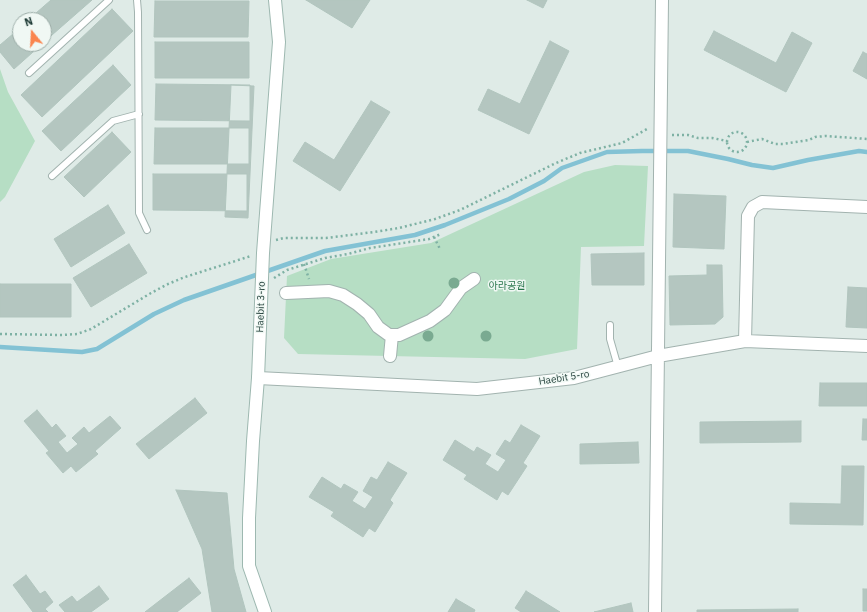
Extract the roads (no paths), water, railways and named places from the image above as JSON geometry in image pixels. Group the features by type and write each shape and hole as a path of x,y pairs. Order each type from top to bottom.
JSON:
{"street":[{"name":"Haebit 3-ro","path":"265,612 249,566 249,518 258,378 263,252 279,42 275,0"},
{"path":"655,612 660,166 666,138 662,0"},
{"path":"745,341 748,216 753,207 762,202 867,207"},
{"path":"286,293 329,290 343,295 370,314 378,327 389,335 400,335 430,321 445,310 461,288 474,279"},
{"path":"390,356 392,335"},
{"name":"Haebit 5-ro","path":"258,378 477,389 574,378 658,356 745,341 867,346"}],"lane":[{"path":"29,73 110,0"},
{"path":"137,0 139,213 147,230"},
{"path":"52,176 113,121 139,114"},
{"path":"610,325 610,339 618,367"}],"waterway":[{"path":"0,347 82,352 97,349 154,314 184,300 325,251 415,235 445,225 509,199 544,181 562,168 607,152 688,151 773,168 859,151 867,152"}],"park label":[{"name":"아라공원","path":"507,286"}]}
